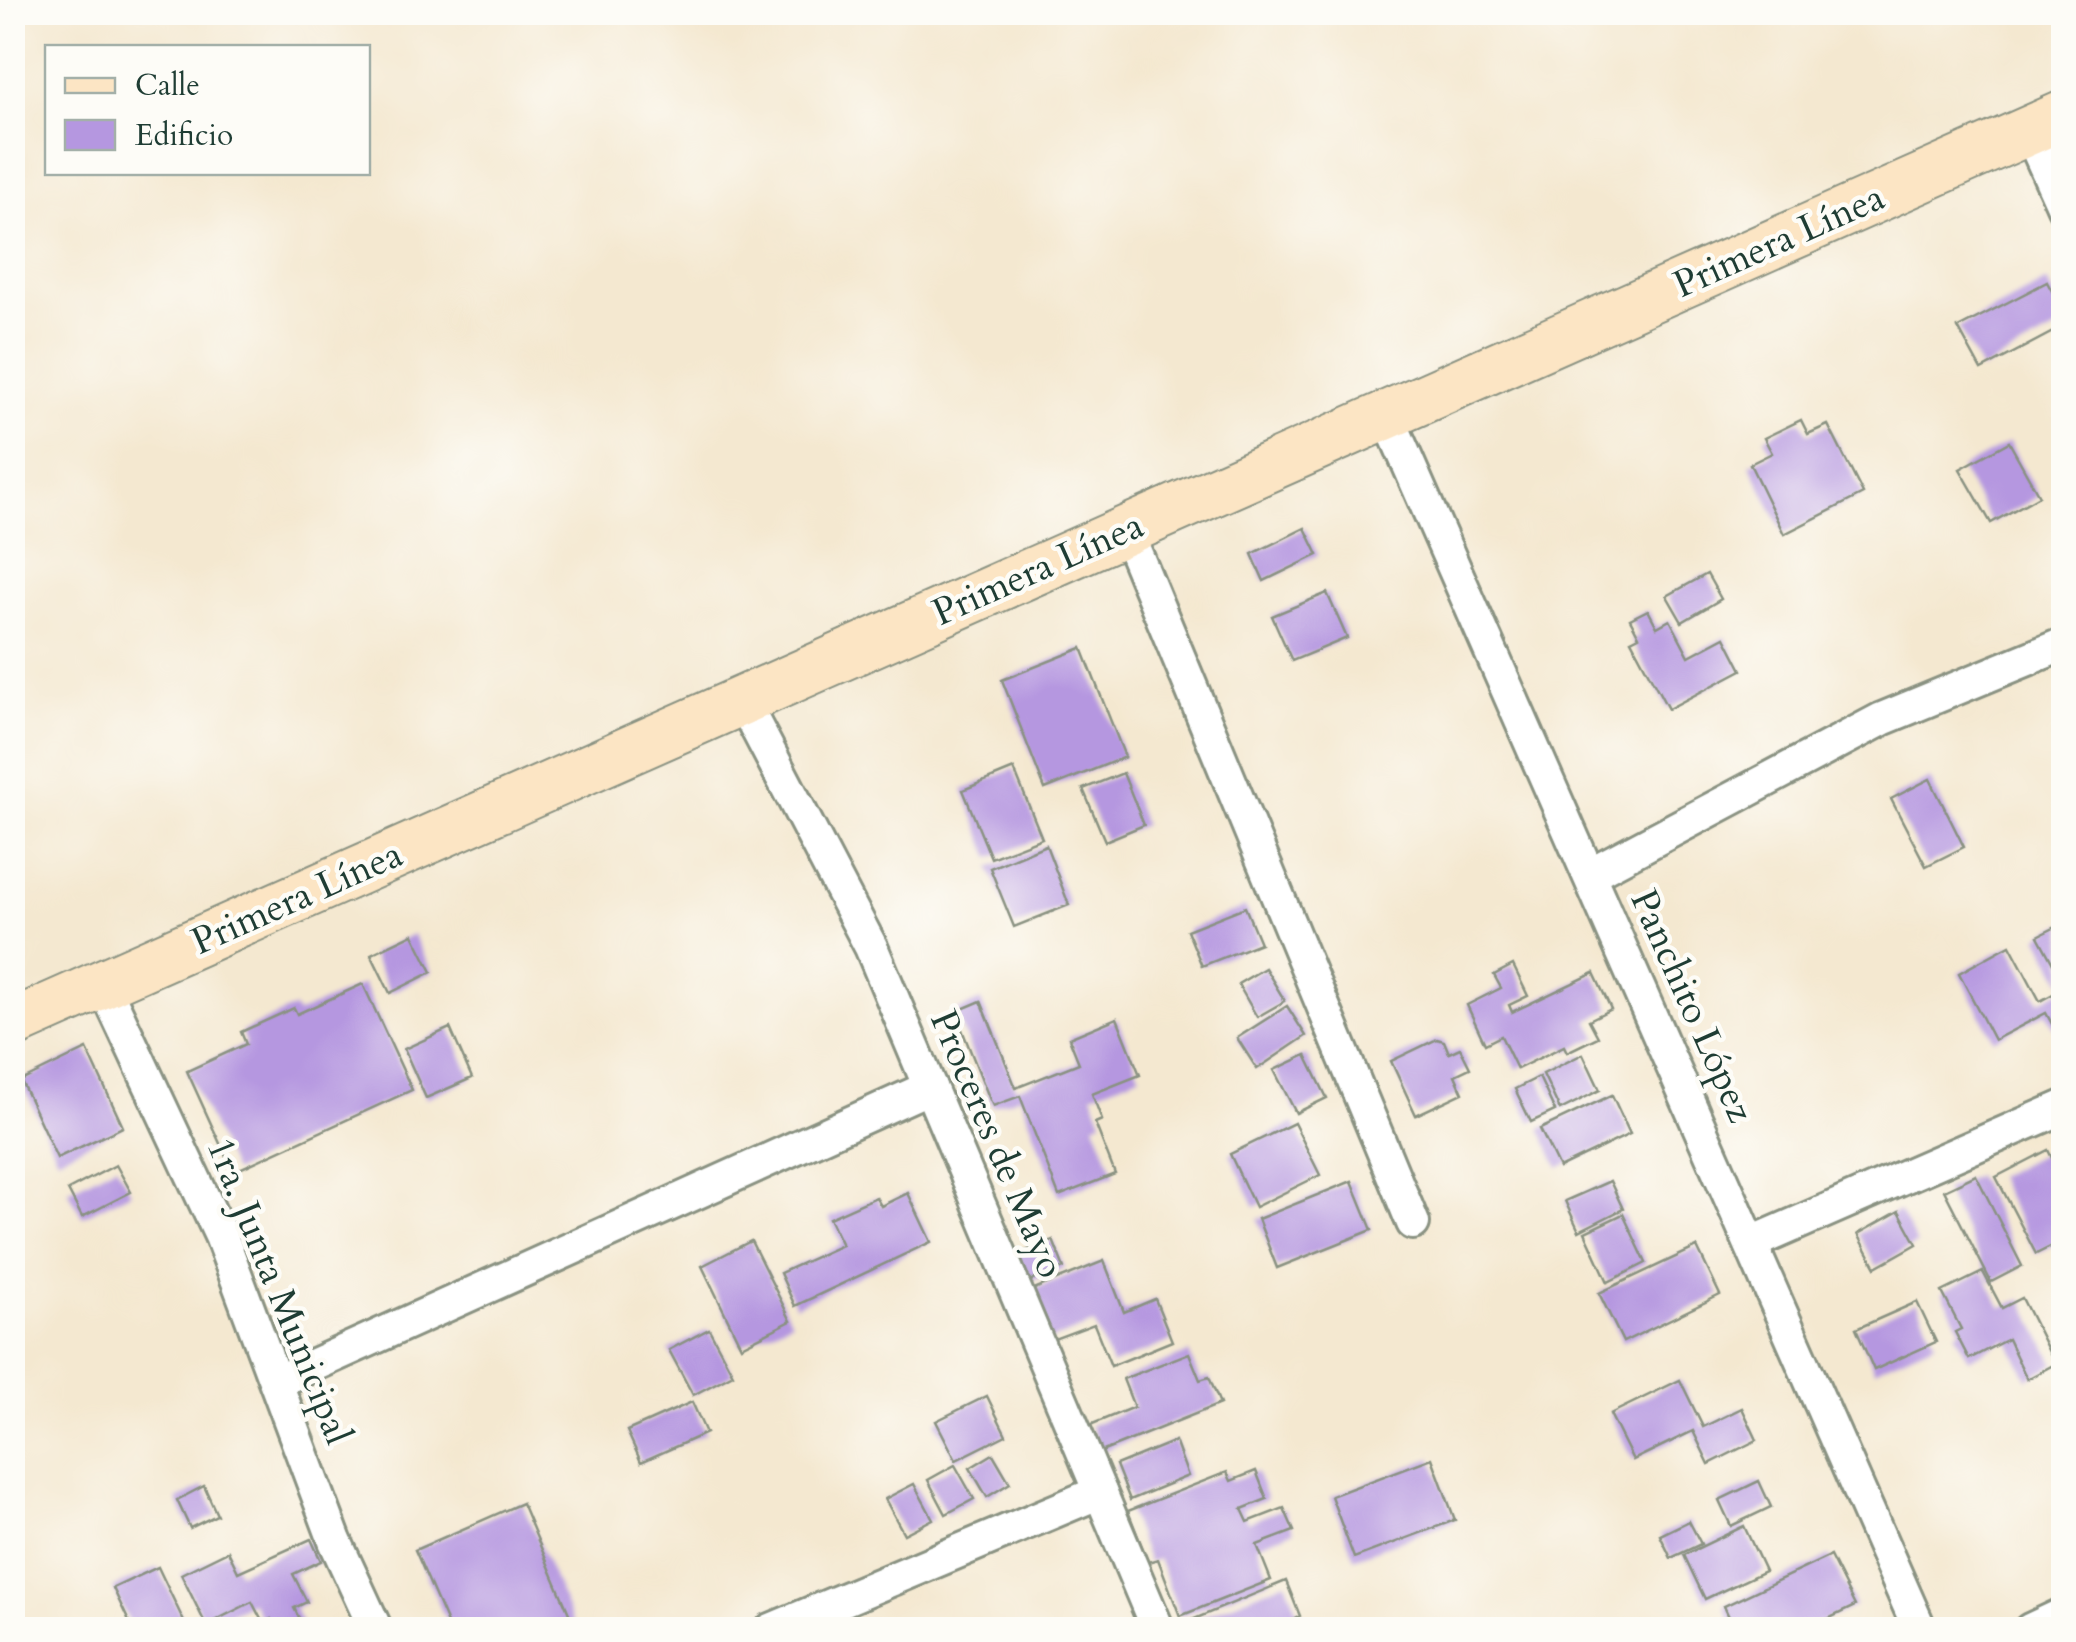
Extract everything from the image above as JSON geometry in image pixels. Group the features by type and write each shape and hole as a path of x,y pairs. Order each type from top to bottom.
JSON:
{"street":[{"path":"2046,123 2064,208"},
{"name":"Primera Línea","path":"12,1024 2046,123"},
{"name":"Panchito López","path":"1387,415 1920,1630"},
{"path":"1126,530 1413,1223"},
{"path":"1590,874 1882,719 2064,644"},
{"name":"Proceres de Mayo","path":"742,700 871,946 1158,1630"},
{"name":"1ra. Junta Municipal","path":"102,984 221,1236 335,1542 376,1630"},
{"path":"276,1382 930,1087"},
{"path":"1752,1243 2064,1108"},
{"path":"770,1630 1100,1492"},
{"path":"2030,1630 2064,1614"}],"building":[{"path":"2047,282 2064,313 2064,326 1981,370 1958,328"},
{"path":"1801,420 1808,434 1828,425 1863,494 1784,534 1750,464 1772,453 1764,438"},
{"path":"2009,442 2039,496 1991,523 1960,469"},
{"path":"1305,528 1318,555 1264,581 1252,554"},
{"path":"1707,574 1721,599 1682,622 1667,596"},
{"path":"1327,593 1347,638 1292,661 1272,616"},
{"path":"1648,610 1657,627 1670,620 1689,656 1725,637 1742,670 1668,709 1631,640 1639,636 1630,619"},
{"path":"1082,648 1125,757 1045,789 1002,680"},
{"path":"1014,769 1042,838 991,858 963,790"},
{"path":"1123,773 1144,825 1105,841 1083,789"},
{"path":"1930,779 1964,847 1926,866 1891,799"},
{"path":"1046,845 1069,905 1014,927 990,868"},
{"path":"1245,907 1260,943 1202,966 1187,930"},
{"path":"2064,923 2064,984 2038,936"},
{"path":"413,934 432,972 390,993 371,954"},
{"path":"2010,945 2040,1001 2064,988 2064,1046 2046,1013 1994,1040 1959,973"},
{"path":"1513,965 1528,996 1509,1005 1512,1012 1594,973 1611,1009 1589,1020 1598,1037 1567,1052 1564,1046 1517,1069 1501,1036 1485,1044 1467,1005 1501,988 1494,975"},
{"path":"1265,968 1285,1001 1257,1017 1238,984"},
{"path":"363,984 412,1090 233,1172 187,1071 246,1044 241,1032 294,1008 297,1014"},
{"path":"981,1001 1016,1088 1079,1063 1069,1038 1117,1018 1140,1075 1092,1094 1102,1120 1095,1123 1115,1174 1059,1196 1020,1096 993,1106 990,1100 955,1012"},
{"path":"1287,1006 1306,1036 1257,1069 1237,1038"},
{"path":"450,1028 472,1078 426,1098 404,1049"},
{"path":"1437,1039 1444,1041 1449,1053 1460,1048 1470,1068 1455,1075 1463,1093 1416,1115 1391,1061"},
{"path":"87,1049 123,1127 57,1158 21,1081"},
{"path":"1583,1054 1600,1090 1560,1110 1543,1074"},
{"path":"1306,1055 1327,1098 1296,1113 1274,1070"},
{"path":"1539,1077 1555,1111 1531,1122 1515,1089"},
{"path":"1612,1095 1630,1134 1559,1168 1540,1129"},
{"path":"1294,1123 1320,1175 1255,1207 1230,1154"},
{"path":"2048,1150 2056,1166 2064,1162 2064,1240 2036,1254 1996,1177"},
{"path":"116,1165 131,1192 82,1217 68,1190"},
{"path":"1976,1175 2022,1266 1991,1282 1944,1190"},
{"path":"1352,1181 1372,1230 1277,1268 1258,1219"},
{"path":"1610,1181 1623,1209 1579,1231 1565,1201"},
{"path":"908,1193 931,1242 795,1306 780,1273 842,1245 829,1218 876,1197 881,1206"},
{"path":"1899,1211 1917,1244 1876,1267 1858,1234"},
{"path":"1623,1214 1646,1263 1608,1282 1585,1232"},
{"path":"1053,1240 1064,1268 1027,1282 1016,1255"},
{"path":"751,1241 791,1321 741,1346 702,1266"},
{"path":"1697,1247 1720,1295 1623,1342 1599,1293"},
{"path":"1104,1261 1124,1312 1155,1299 1172,1341 1111,1366 1094,1324 1049,1341 1029,1291"},
{"path":"1983,1272 2002,1308 2022,1298 2055,1364 2027,1379 2008,1339 1969,1359 1955,1332 1961,1329 1942,1292"},
{"path":"1917,1302 1936,1342 1874,1370 1856,1329"},
{"path":"709,1329 733,1374 693,1395 669,1350"},
{"path":"1189,1353 1200,1380 1209,1377 1220,1404 1101,1452 1090,1425 1134,1407 1123,1379"},
{"path":"1680,1380 1703,1427 1742,1408 1757,1440 1709,1464 1693,1431 1633,1460 1610,1414"},
{"path":"987,1396 1006,1435 956,1460 936,1421"},
{"path":"692,1402 706,1433 641,1462 627,1431"},
{"path":"1175,1441 1188,1476 1130,1500 1116,1465"},
{"path":"993,1454 1010,1483 987,1497 970,1468"},
{"path":"1432,1458 1455,1520 1354,1558 1331,1496"},
{"path":"955,1465 974,1499 946,1514 928,1480"},
{"path":"1256,1471 1267,1499 1242,1509 1248,1522 1284,1508 1294,1531 1257,1545 1271,1580 1180,1616 1158,1559 1148,1562 1128,1511 1227,1472 1231,1481"},
{"path":"1759,1481 1771,1507 1731,1526 1719,1500"},
{"path":"914,1484 933,1519 904,1534 885,1499"},
{"path":"204,1486 217,1515 190,1528 177,1500"},
{"path":"522,1503 576,1630 450,1630 415,1550"},
{"path":"1689,1521 1701,1544 1671,1558 1660,1535"},
{"path":"1744,1526 1765,1571 1705,1599 1684,1555"},
{"path":"311,1539 321,1561 293,1574 307,1602 294,1608 304,1628 276,1630 271,1619 263,1623 252,1602 206,1625 181,1574 228,1551 238,1572"},
{"path":"1830,1556 1855,1606 1805,1630 1735,1630 1724,1606"},
{"path":"158,1567 187,1628 184,1630 133,1630 113,1588"},
{"path":"1286,1581 1300,1616 1274,1630 1190,1630 1187,1622"}]}
